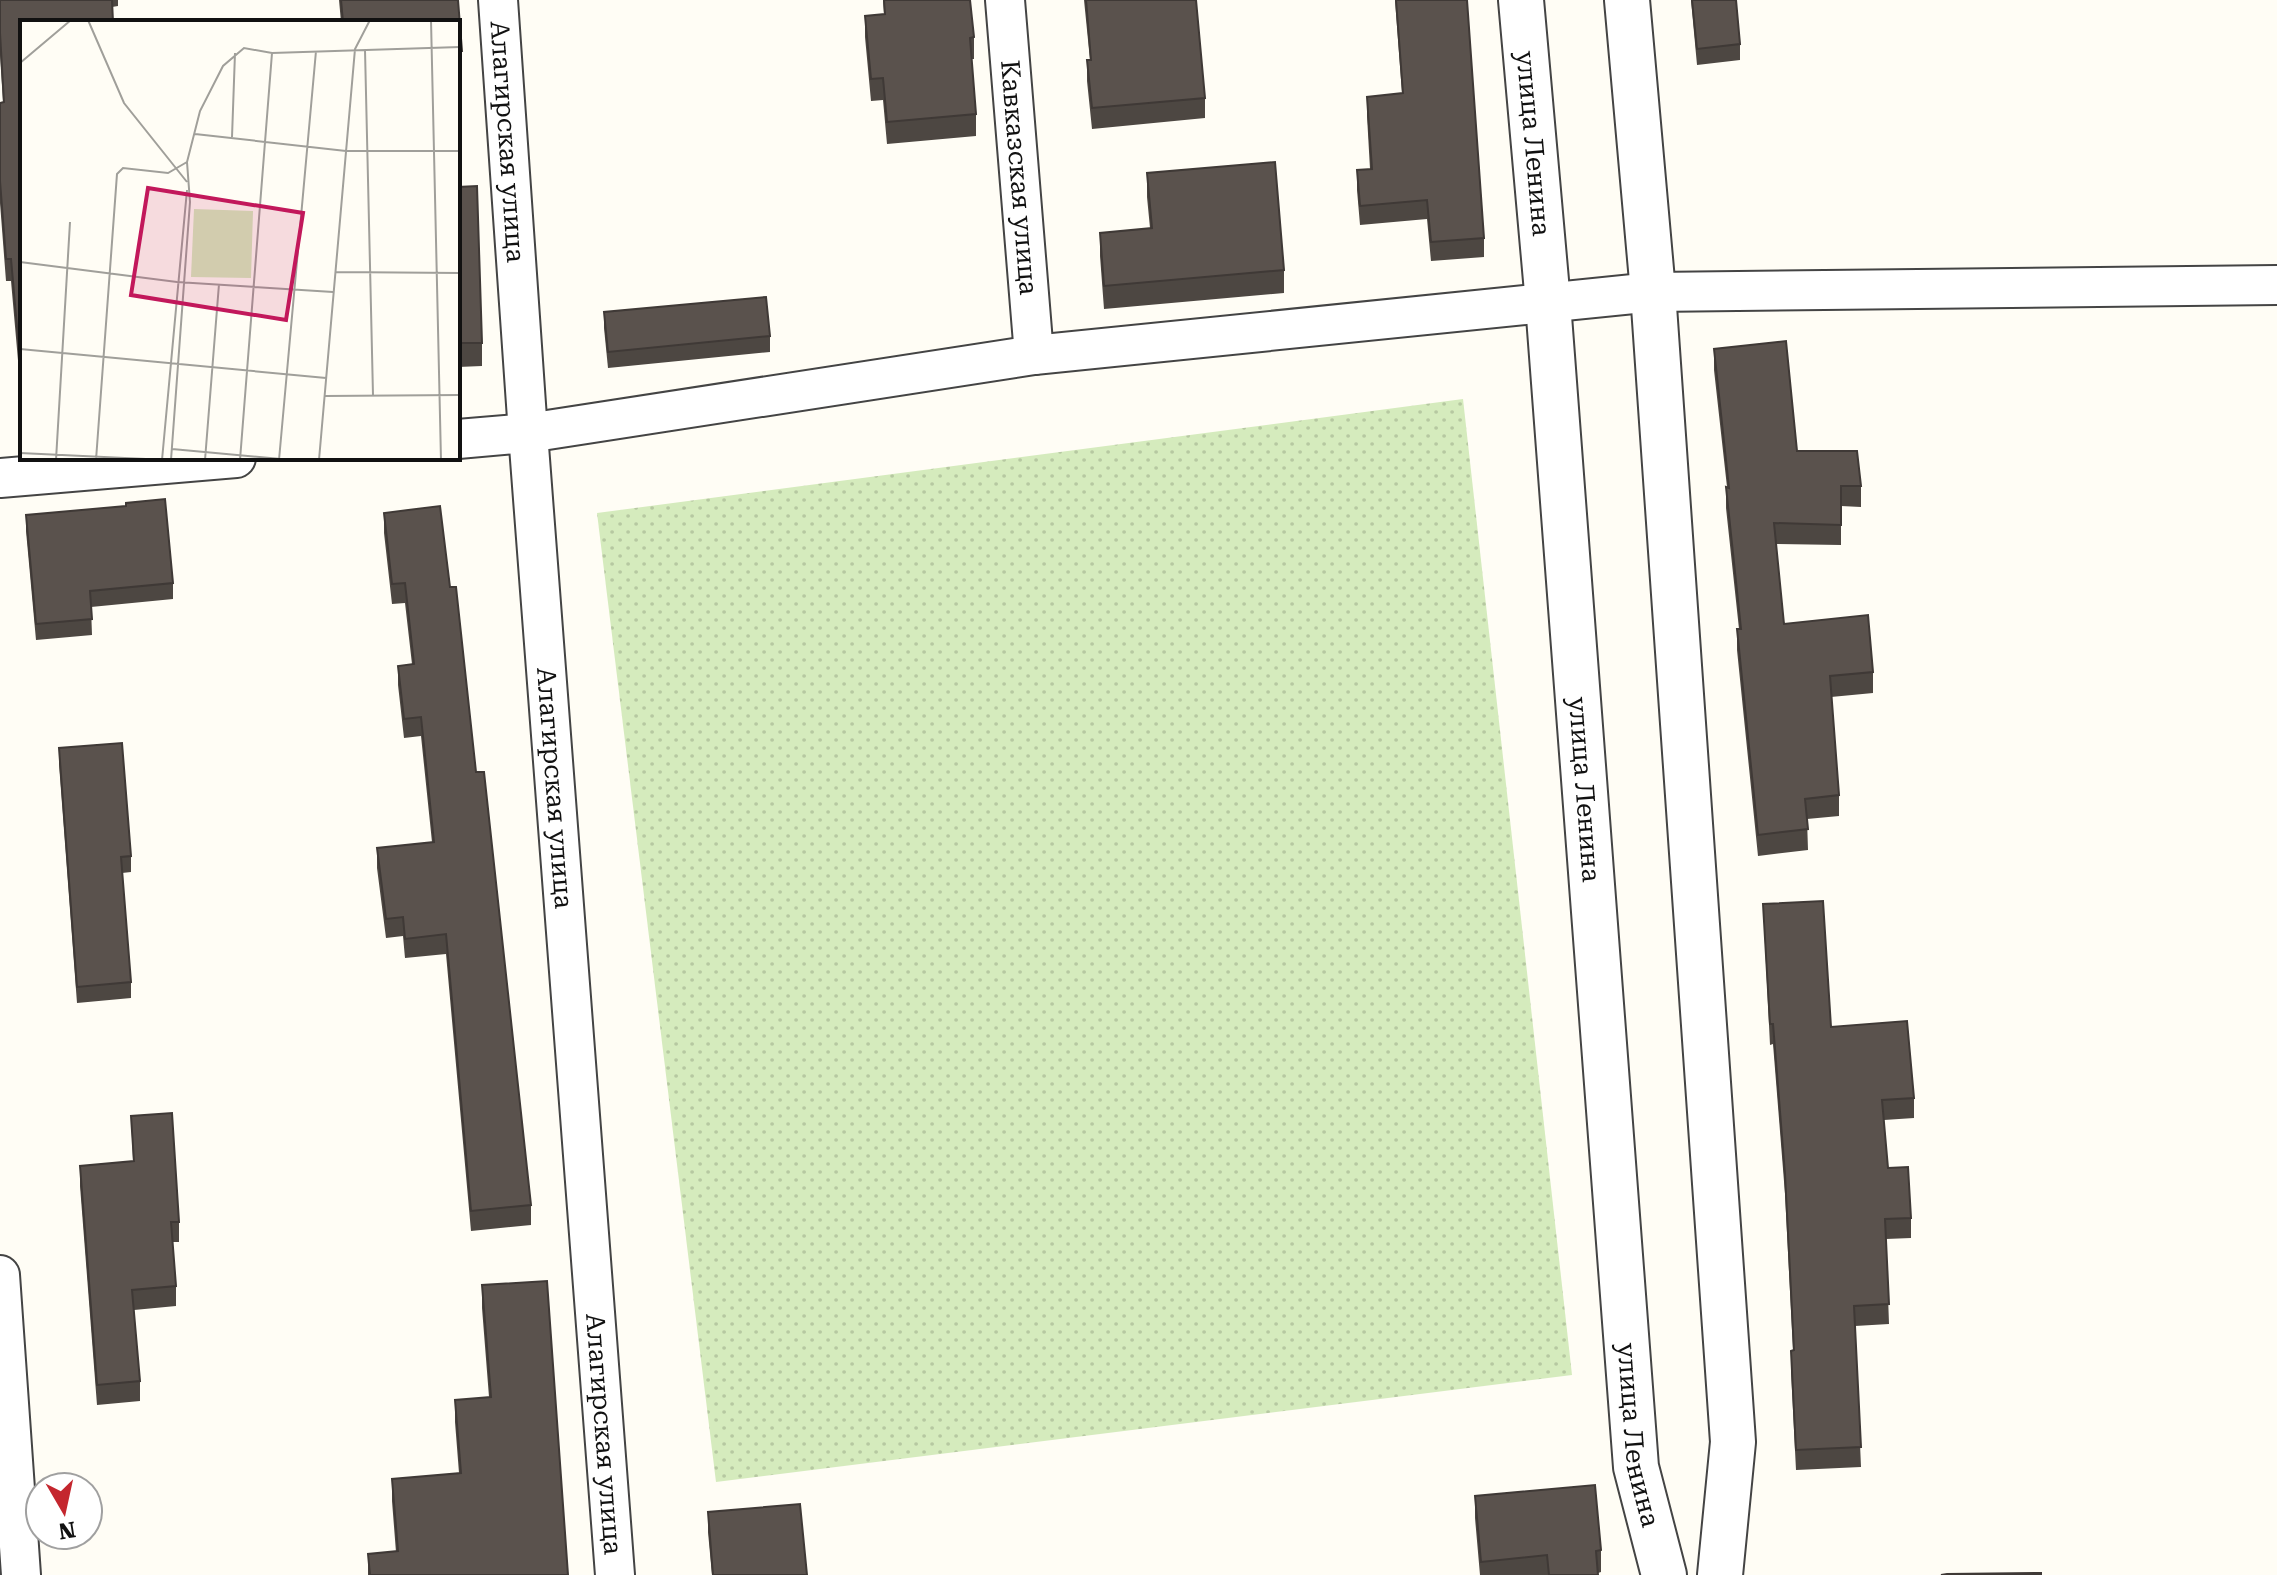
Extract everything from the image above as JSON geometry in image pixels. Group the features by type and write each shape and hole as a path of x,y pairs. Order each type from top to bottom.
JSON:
{"street":[{"name":"Алагирская улица","path":"498,0 615,1575"},
{"name":"Кавказская улица","path":"1005,0 1034,355"},
{"name":"улица Ленина","path":"1521,0 1548,303 1636,1467 1664,1575"},
{"path":"1627,0 1653,292 1733,1442 1720,1575"},
{"path":"460,439 528,433 1034,355 1653,292 2277,285"},
{"path":"0,478 212,460"},
{"path":"0,1275 21,1575"}],"green space":[{"path":"1463,399 1572,1375 716,1482 597,513"}],"building":[{"path":"0,0 112,0 113,20 20,20 20,361 11,259 6,259 0,181 0,103 4,102"},
{"path":"341,0 458,0 460,20 343,20"},
{"path":"884,0 970,0 976,114 887,122 883,78 871,79 865,16 885,14"},
{"path":"1086,0 1196,0 1205,98 1092,108"},
{"path":"1396,0 1467,0 1484,238 1431,242 1427,200 1360,206 1357,170 1372,169 1367,97 1403,93"},
{"path":"1692,0 1736,0 1740,44 1697,49"},
{"path":"1275,162 1284,270 1104,286 1100,233 1152,228 1147,173"},
{"path":"477,186 482,343 460,343 460,187"},
{"path":"766,297 770,336 608,352 604,312"},
{"path":"1786,341 1797,451 1857,451 1861,486 1841,486 1841,525 1774,523 1784,624 1868,615 1873,672 1830,676 1839,795 1805,799 1808,829 1758,835 1737,629 1741,629 1726,487 1729,488 1714,349"},
{"path":"165,499 173,583 90,591 92,619 36,624 26,515 126,506 126,503"},
{"path":"440,506 450,587 456,587 476,772 484,772 531,1205 471,1211 446,934 405,939 403,917 386,919 377,848 434,842 421,717 404,719 398,666 414,664 405,583 392,584 384,513"},
{"path":"122,743 131,856 121,857 131,982 77,987 59,748"},
{"path":"1823,901 1831,1027 1907,1021 1914,1098 1882,1100 1888,1168 1908,1167 1911,1218 1885,1219 1889,1304 1854,1306 1861,1447 1796,1450 1785,1174 1773,1024 1770,1024 1763,904"},
{"path":"172,1113 179,1222 171,1222 176,1286 132,1290 140,1381 97,1385 80,1166 134,1161 131,1116"},
{"path":"547,1281 568,1575 370,1575 368,1554 398,1551 392,1479 461,1473 455,1400 491,1397 482,1285"},
{"path":"1595,1485 1601,1550 1596,1551 1598,1575 1549,1575 1547,1555 1481,1562 1475,1496"},
{"path":"800,1504 807,1575 713,1575 708,1512"},
{"path":"1947,1574 2041,1575 1941,1575"}]}
